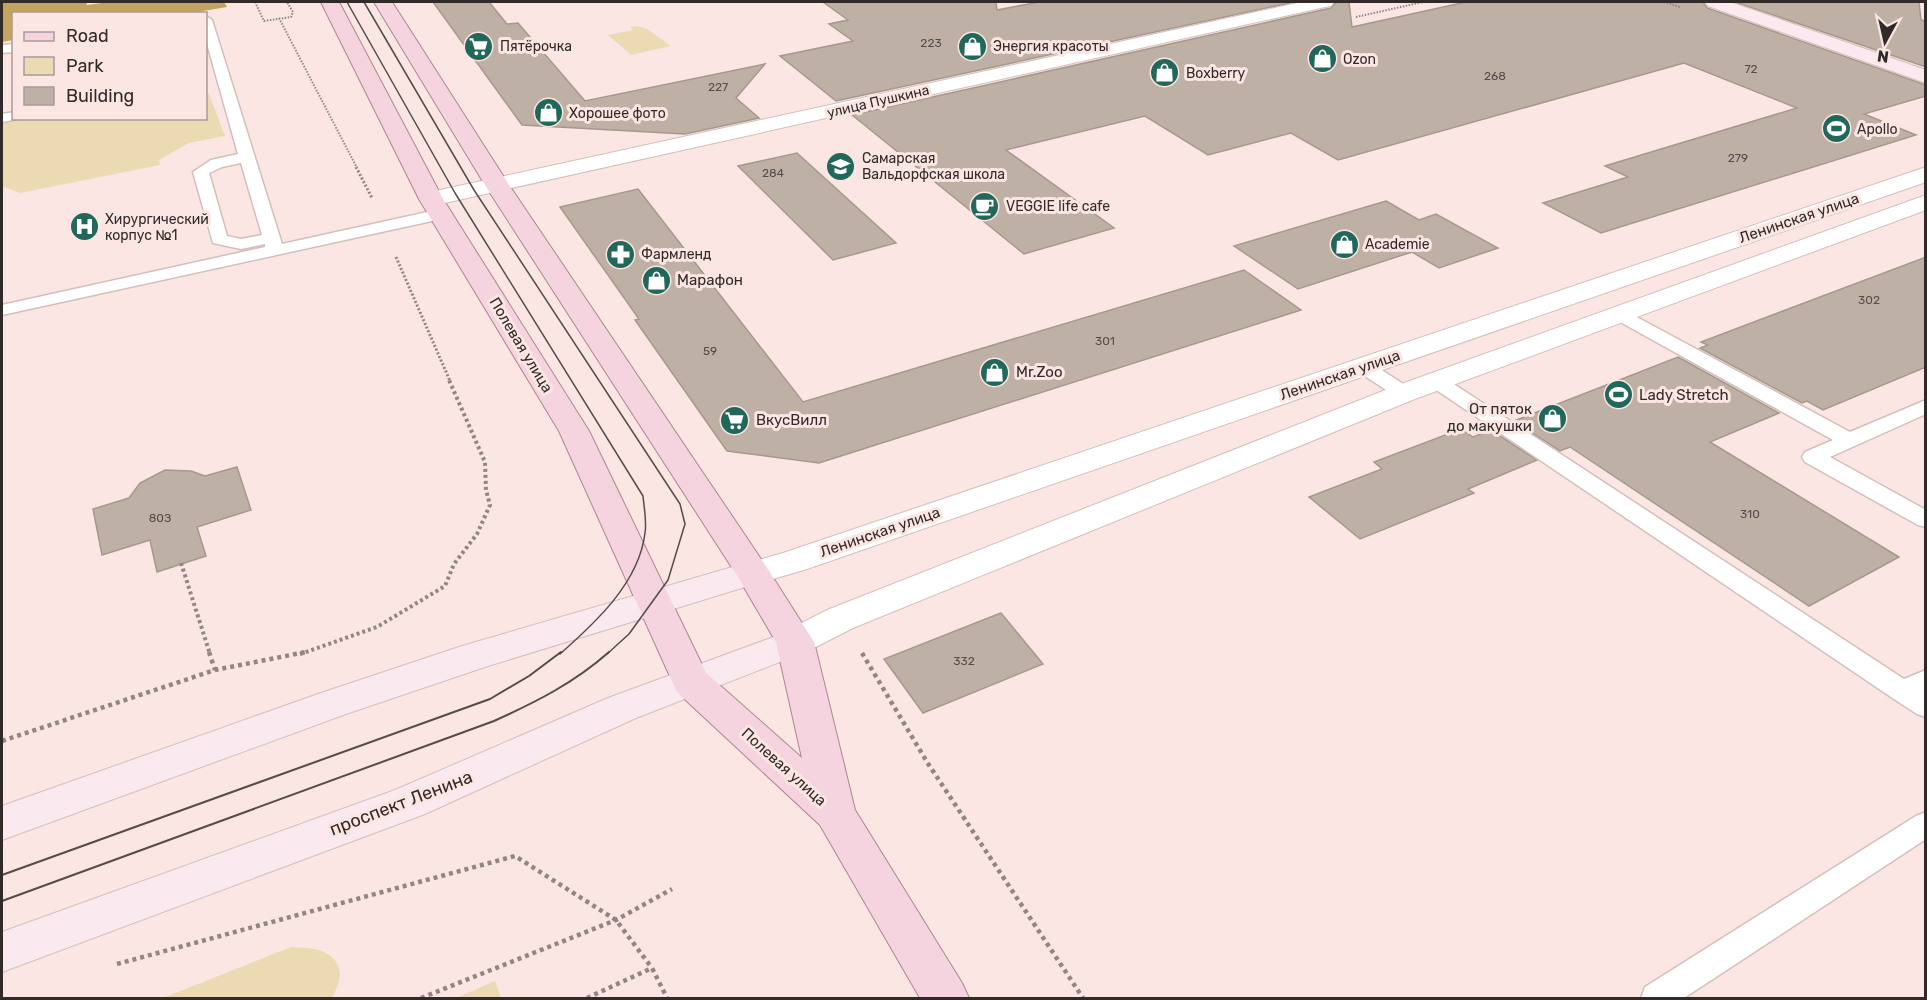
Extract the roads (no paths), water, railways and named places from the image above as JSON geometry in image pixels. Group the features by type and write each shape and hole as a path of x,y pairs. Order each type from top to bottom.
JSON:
{"main road":[{"name":"Полевая улица","path":"330,2 436,207 574,431 691,682 835,813"},
{"name":"Полевая улица","path":"383,2 497,185 753,573 795,642 835,813"},
{"path":"1714,2 1926,77"},
{"path":"2,823 343,700 475,656 753,573"},
{"name":"проспект Ленина","path":"2,952 410,802 622,708 795,642"},
{"path":"835,813 945,999"}],"street":[{"name":"улица Пушкина","path":"436,207 497,185 1325,2"},
{"name":"Ленинская улица","path":"753,573 804,558 1926,174"},
{"name":"Ленинская улица","path":"795,642 851,614 1404,393 1926,202"}],"lane":[{"path":"207,24 273,244"},
{"path":"207,73 224,77"},
{"path":"207,83 224,77"},
{"path":"246,157 218,162 201,172 219,239 241,244 273,244"},
{"path":"2,310 436,207"},
{"path":"1620,314 1849,440"},
{"path":"1364,367 1404,393"},
{"path":"1436,381 1926,707"},
{"path":"1926,406 1813,456 1926,520"},
{"path":"1903,692 1926,679"},
{"path":"1658,999 1926,824"}],"tram line":[{"path":"347,2 455,193 643,496 645,533 634,569 625,585 601,615 560,654"},
{"path":"364,2 474,190 680,504 685,524 668,580 629,634 607,654"},
{"path":"2,875 490,699 529,676 561,652"},
{"path":"2,901 494,721 554,691 609,652"}],"place":[{"name":"Пятёрочка","path":"479,46"},
{"name":"Энергия красоты","path":"972,46"},
{"name":"Ozon","path":"1322,59"},
{"name":"Boxberry","path":"1165,73"},
{"name":"Хорошее фото","path":"548,113"},
{"name":"Apollo","path":"1836,129"},
{"name":"Самарская Вальдорфская школа","path":"841,166"},
{"name":"VEGGIE life cafe","path":"985,206"},
{"name":"Хирургический корпус №1","path":"84,227"},
{"name":"Academie","path":"1344,244"},
{"name":"Фармленд","path":"620,254"},
{"name":"Марафон","path":"656,280"},
{"name":"Mr.Zoo","path":"995,372"},
{"name":"Lady Stretch","path":"1618,395"},
{"name":"От пяток до макушки","path":"1553,418"},
{"name":"ВкусВилл","path":"735,420"}]}
